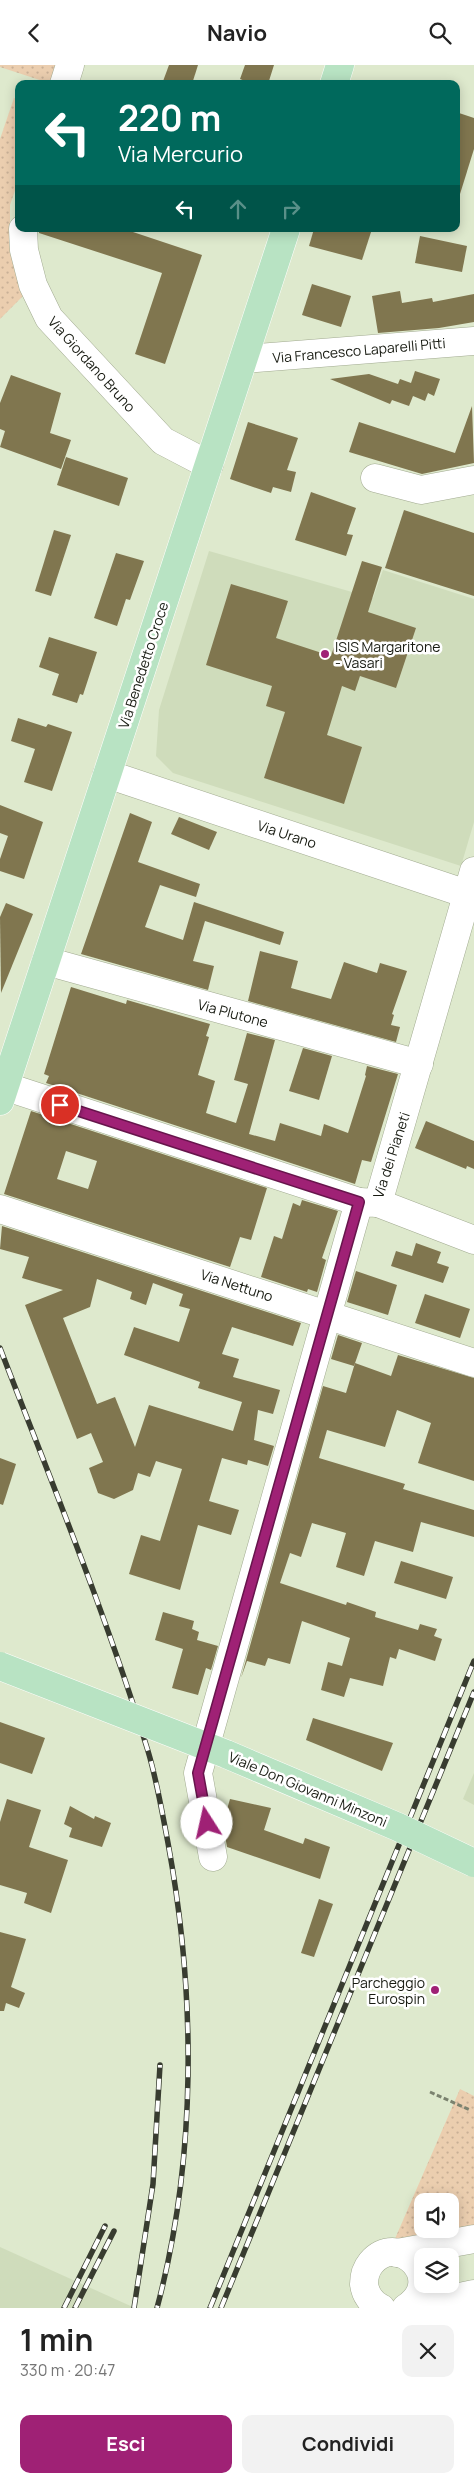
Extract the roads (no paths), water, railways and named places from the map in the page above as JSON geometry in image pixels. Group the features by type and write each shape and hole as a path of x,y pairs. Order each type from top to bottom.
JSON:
{"main road":[{"path":"335,80 340,65"},
{"name":"Via Benedetto Croce","path":"2,1094 285,232"},
{"name":"Viale Don Giovanni Minzoni","path":"0,1666 226,1754 398,1827 474,1863"}],"street":[{"path":"65,80 70,65"},
{"name":"Via Giordano Bruno","path":"23,232 24,250 33,285 49,318 163,441 209,465"},
{"name":"Via Francesco Laparelli Pitti","path":"244,359 474,341"},
{"path":"375,479 420,490 474,480"},
{"name":"Via Urano","path":"107,774 470,882"},
{"name":"Via dei Pianeti","path":"213,1857 198,1773 327,1314 420,1064 470,882"},
{"name":"Via Plutone","path":"46,961 420,1064"},
{"path":"2,1094 368,1203 474,1240"},
{"name":"Via Nettuno","path":"0,1209 474,1363"},
{"path":"372,2305 364,2284 368,2268 380,2255 474,2239"},
{"path":"397,2253 414,2261 422,2277 419,2296 406,2308"},
{"path":"406,2308 474,2294"}],"railway":[{"path":"0,1348 77,1548 132,1700 151,1762 168,1843 184,1959 188,2076 180,2193 170,2251 157,2308"},
{"path":"210,2308 474,1661"},
{"path":"221,2308 474,1692"},
{"path":"134,2308 153,2184 160,2065"},
{"path":"64,2308 105,2226"},
{"path":"75,2308 114,2231"}],"place":[{"name":"ISIS Margaritone - Vasari","path":"325,654"},
{"name":"Parcheggio Eurospin","path":"435,1990"}]}
